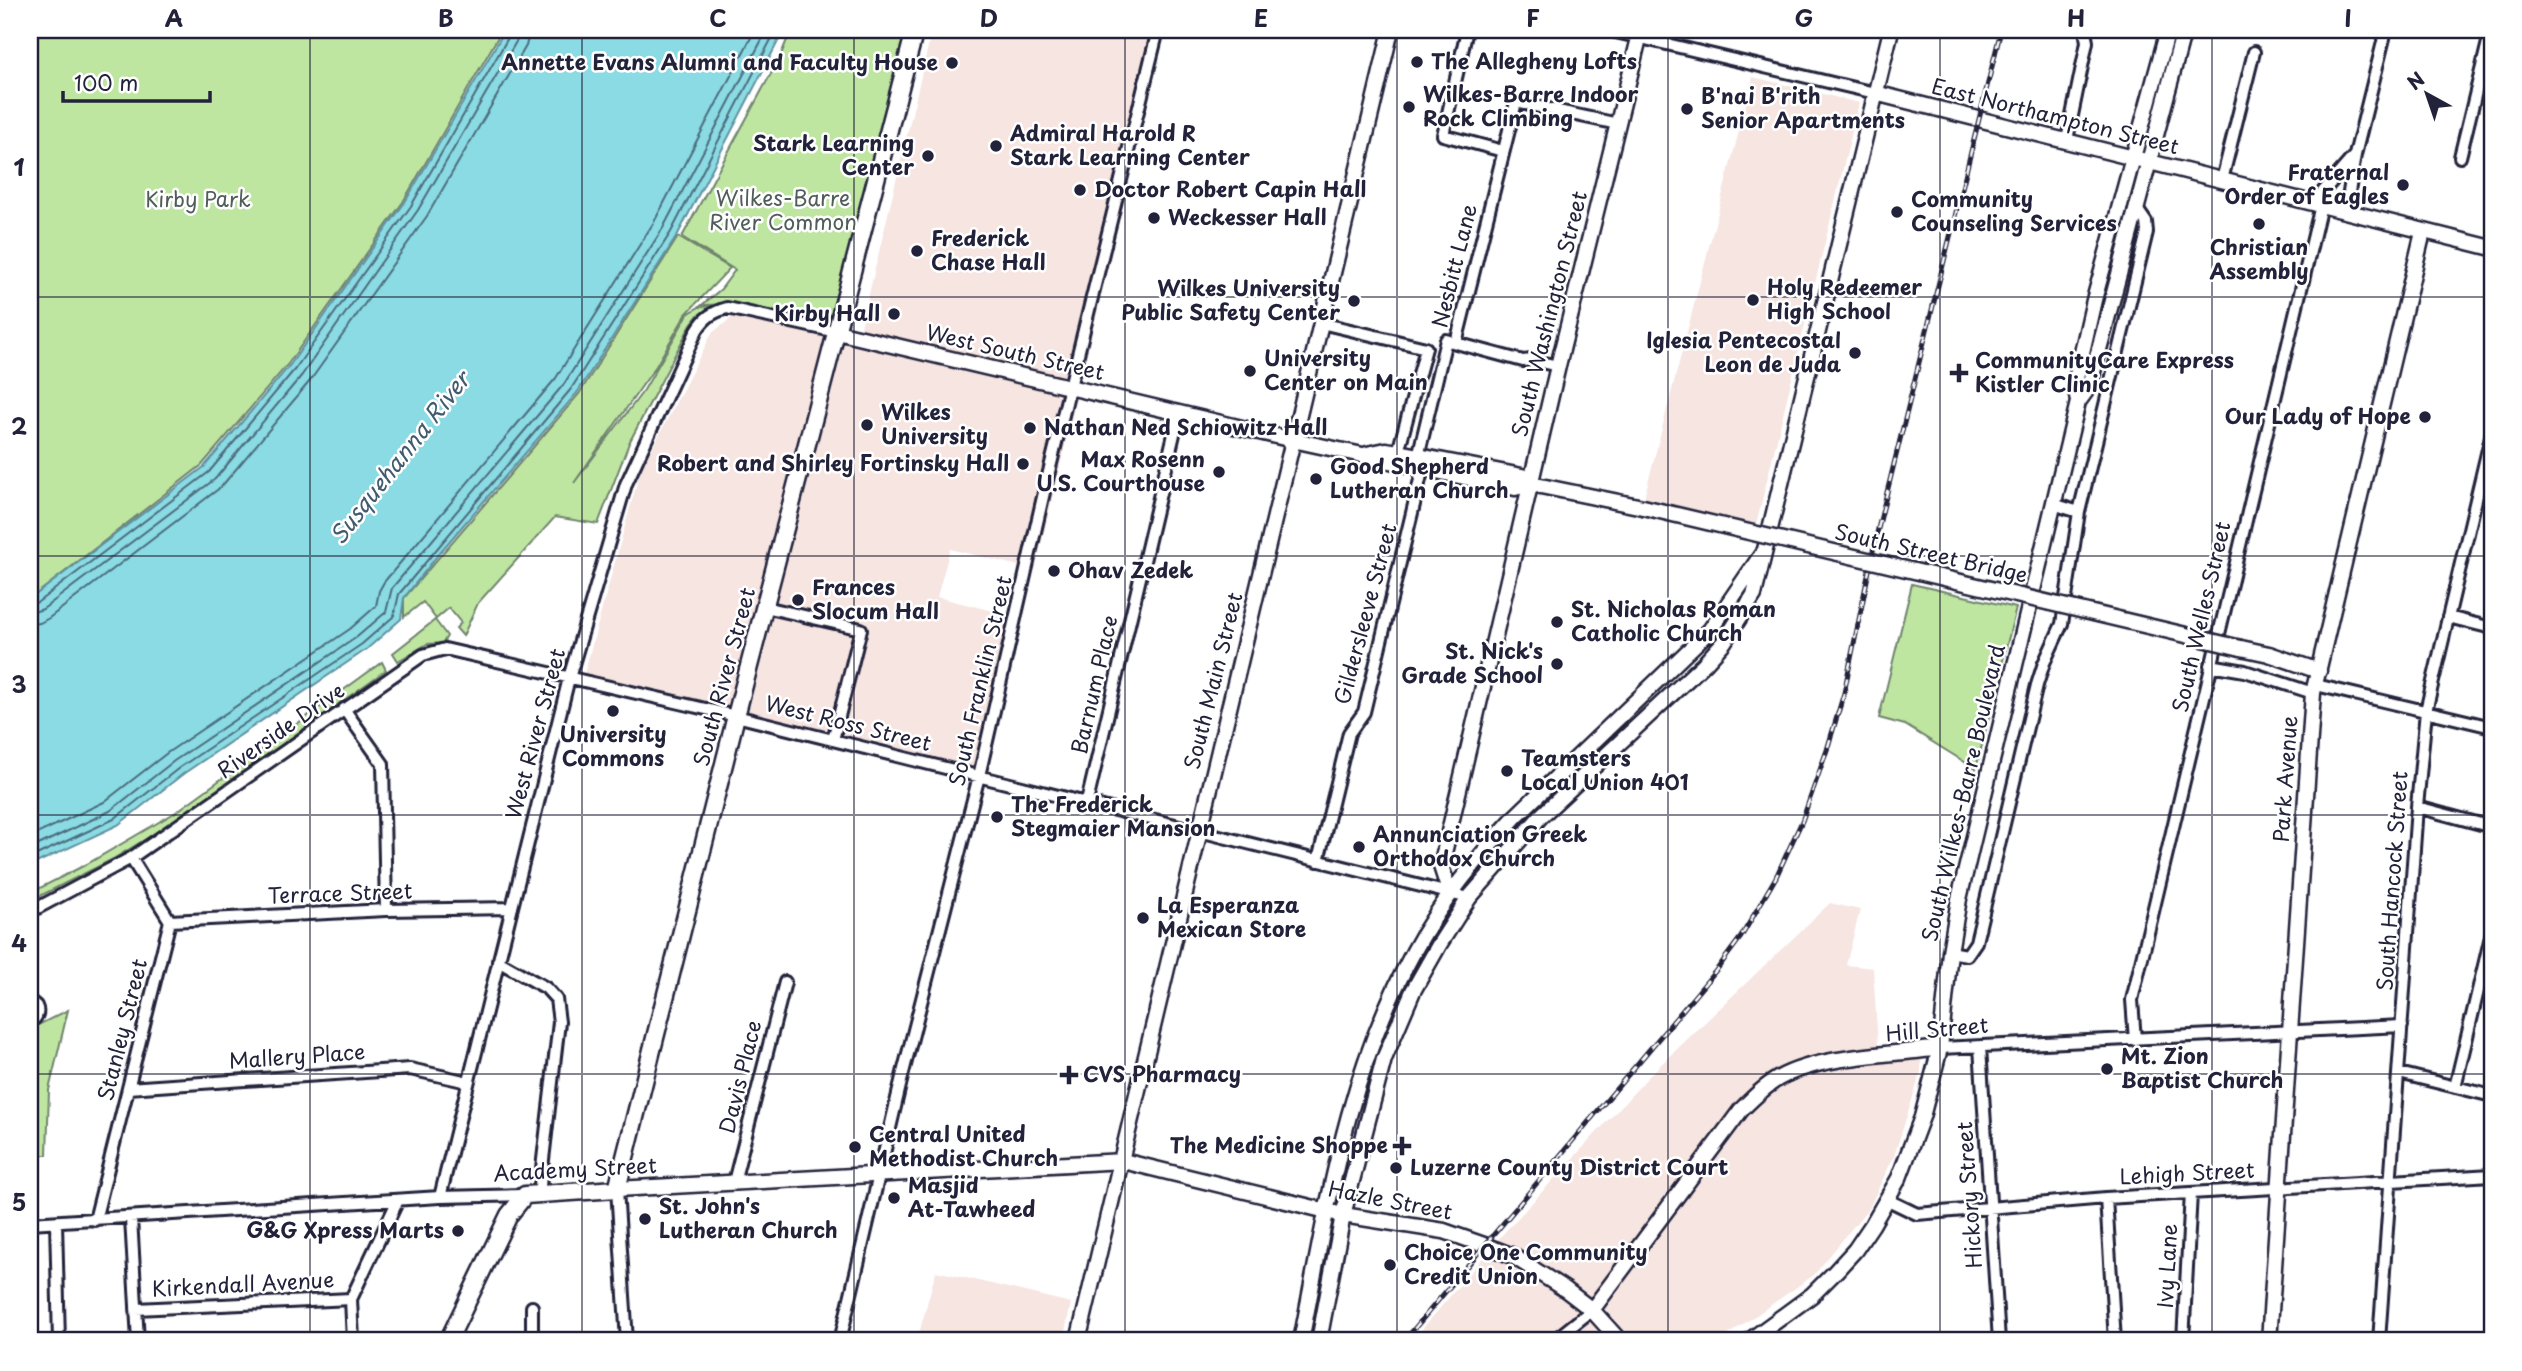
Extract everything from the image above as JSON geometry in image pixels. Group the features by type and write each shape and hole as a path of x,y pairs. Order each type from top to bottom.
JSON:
{"main road":[{"name":"South River Street","path":"617,1189 736,716 915,30"},
{"name":"South Main Street","path":"1078,1341 1391,30"},
{"path":"1319,1341 1343,1214 1384,1059 1413,991 1469,898 1541,816 1704,664 1724,642 1754,595 1891,30"},
{"name":"South Wilkes-Barre Boulevard","path":"1749,1341 1812,1295 1855,1250 1888,1200 1912,1147 1922,1117 1940,1048 1950,952 1972,841 2078,401 2075,383 2094,300 2168,30"},
{"name":"South Wilkes-Barre Boulevard","path":"2078,401 2089,387 2185,30"},
{"name":"South Washington Street","path":"1450,894 1441,866 1558,366 1640,33"},
{"name":"East Northampton Street","path":"1875,93 2492,248"},
{"name":"Park Avenue","path":"2269,1341 2316,683 2423,232"},
{"name":"West South Street","path":"837,332 1293,440 1366,454"},
{"path":"1366,454 1386,450 1398,452 1420,462"},
{"path":"1366,454 1420,462"},
{"name":"South Street Bridge","path":"1420,462 1522,476 1531,484 2269,654 2316,683"},
{"path":"1301,1341 1325,1210 1358,1079 1388,1002 1415,948 1450,894 1487,847 1710,630 1763,553"},
{"name":"Hill Street","path":"1592,1310 1741,1110 1760,1092 1779,1078 1825,1061 1940,1048"},
{"name":"Academy Street","path":"532,1195 1123,1161"},
{"name":"Hazle Street","path":"1123,1161 1343,1214 1444,1231 1485,1245 1538,1271 1592,1310 1620,1341"},
{"path":"448,1341 509,1215 532,1195"}],"street":[{"name":"South Franklin Street","path":"840,1341 1158,30"},
{"path":"1467,30 1443,135 1503,151"},
{"name":"East Northampton Street","path":"1607,30 1640,33 1875,93"},
{"path":"2067,140 2087,42 2085,30"},
{"path":"2346,211 2355,155 2386,30"},
{"path":"2460,157 2491,30"},
{"path":"2222,180 2254,52"},
{"name":"Nesbitt Lane","path":"1420,462 1446,341 1456,343 1516,102 1618,124"},
{"path":"2317,204 2355,155"},
{"name":"South Welles Street","path":"2135,1040 2132,999 2317,204"},
{"path":"1950,952 1967,955 1976,942 2037,685 2062,624 2079,512 2147,232 2146,222 2137,208"},
{"path":"2114,287 2132,297"},
{"name":"West South Street","path":"727,308 837,332"},
{"name":"West River Street","path":"440,1197 569,678 626,484 697,330 703,320 713,312 727,308"},
{"path":"1321,323 1426,348 1398,452"},
{"path":"1456,343 1523,361 1532,360 1558,366"},
{"name":"Barnum Place","path":"1087,802 1179,413"},
{"name":"South Hancock Street","path":"2379,1341 2426,711 2492,432"},
{"name":"Gildersleeve Street","path":"1318,861 1349,733 1364,712 1420,462"},
{"path":"2053,504 2079,512"},
{"path":"765,607 861,629 833,740"},
{"path":"2448,617 2492,628"},
{"name":"Riverside Drive","path":"30,912 131,858 423,654 445,649 569,678"},
{"path":"2210,666 2316,683 2492,727"},
{"name":"West Ross Street","path":"569,678 736,716 1469,898"},
{"path":"345,709 383,764 386,910"},
{"path":"2417,807 2492,827"},
{"path":"131,858 170,921"},
{"name":"Terrace Street","path":"170,921 386,910 512,908"},
{"name":"Stanley Street","path":"95,1220 170,921"},
{"path":"2455,1087 2492,932"},
{"path":"498,961 546,988 556,999 559,1022 532,1195"},
{"name":"Davis Place","path":"734,1182 785,982"},
{"path":"30,1001 38,1012 30,1021"},
{"name":"Hill Street","path":"1940,1048 2402,1026"},
{"name":"Hickory Street","path":"1980,1046 1999,1341"},
{"name":"Mallery Place","path":"128,1088 410,1069 468,1082"},
{"path":"2399,1073 2492,1096"},
{"name":"Lehigh Street","path":"1888,1200 1917,1214 2106,1198 2492,1175"},
{"name":"South River Street","path":"617,1189 627,1341"},
{"name":"Ivy Lane","path":"2183,1341 2191,1193"},
{"name":"Academy Street","path":"30,1223 440,1197 532,1195"},
{"path":"2106,1198 2115,1341"},
{"path":"353,1341 351,1299 398,1200"},
{"path":"131,1218 138,1341"},
{"path":"56,1222 59,1341"},
{"name":"Kirkendall Avenue","path":"136,1309 351,1299"},
{"path":"532,1307 532,1341"},
{"path":"1553,1341 1592,1310"}],"shaded area":[{"name":"Wilkes University","path":"932,30 1165,30 1035,570 950,549 937,597 1021,618 988,771 584,674 640,472 712,333 746,307 859,336"},
{"name":"Holy Redeemer High School","path":"1753,77 1859,103 1756,525 1644,498"},
{"path":"1830,903 1860,910 1846,965 1873,968 1878,1046 1922,1041 1921,1072 1894,1156 1870,1206 1814,1275 1719,1341 1412,1341 1503,1234 1651,1074"},
{"path":"936,1271 1071,1303 1063,1341 917,1341"}],"green space":[{"name":"Kirby Park","path":"30,30 502,30 403,202 288,364 202,465 30,599"},
{"name":"Wilkes-Barre River Common","path":"791,30 907,30 832,321 825,324 741,304 702,305 721,289 735,270 682,237 780,57"},
{"path":"678,237 730,268 686,314 656,366 574,483 644,390 688,314 699,307 713,306 698,315 691,324 629,443 598,524 555,517 478,603 463,636 456,628 461,623 449,608 436,619 423,602 404,617 404,598 579,394"},
{"path":"1912,584 2016,608 1976,769 1905,725 1879,718"},
{"path":"435,620 447,636 443,643 427,644 398,661 393,653"},
{"path":"382,662 386,670 180,818 113,859 30,901 30,893 87,864 176,812"},
{"path":"68,1010 49,1090 47,1155 30,1155 30,1029"}],"water":[{"name":"Susquehanna River","path":"505,30 784,30 677,236 577,393 404,598 401,619 367,649 183,774 118,825 30,866 30,599 204,467 290,365 405,202"}],"railway":[{"path":"1404,1341 1718,968 1741,937 1776,877 1802,821 1844,693 1875,541 2001,30"}],"place":[{"name":"The Allegheny Lofts","path":"1417,62"},
{"name":"Annette Evans Alumni and Faculty House","path":"952,63"},
{"name":"Wilkes-Barre Indoor Rock Climbing","path":"1409,107"},
{"name":"B'nai B'rith Senior Apartments","path":"1687,109"},
{"name":"Admiral Harold R Stark Learning Center","path":"996,146"},
{"name":"Stark Learning Center","path":"928,156"},
{"name":"Fraternal Order of Eagles","path":"2403,185"},
{"name":"Doctor Robert Capin Hall","path":"1080,190"},
{"name":"Community Counseling Services","path":"1897,212"},
{"name":"Weckesser Hall","path":"1154,218"},
{"name":"Christian Assembly","path":"2259,224"},
{"name":"Frederick Chase Hall","path":"917,251"},
{"name":"Holy Redeemer High School","path":"1753,300"},
{"name":"Wilkes University Public Safety Center","path":"1354,301"},
{"name":"Kirby Hall","path":"894,314"},
{"name":"Iglesia Pentecostal Leon de Juda","path":"1855,353"},
{"name":"University Center on Main","path":"1250,371"},
{"name":"CommunityCare Express Kistler Clinic","path":"1959,373"},
{"name":"Our Lady of Hope","path":"2425,417"},
{"name":"Wilkes University","path":"867,425"},
{"name":"Nathan Ned Schiowitz Hall","path":"1030,428"},
{"name":"Robert and Shirley Fortinsky Hall","path":"1023,464"},
{"name":"Max Rosenn U.S. Courthouse","path":"1219,472"},
{"name":"Good Shepherd Lutheran Church","path":"1316,479"},
{"name":"Ohav Zedek","path":"1054,571"},
{"name":"Frances Slocum Hall","path":"798,600"},
{"name":"St. Nicholas Roman Catholic Church","path":"1557,622"},
{"name":"St. Nick's Grade School","path":"1557,664"},
{"name":"University Commons","path":"613,711"},
{"name":"Teamsters Local Union 401","path":"1507,771"},
{"name":"The Frederick Stegmaier Mansion","path":"997,817"},
{"name":"Annunciation Greek Orthodox Church","path":"1359,847"},
{"name":"La Esperanza Mexican Store","path":"1143,918"},
{"name":"Mt. Zion Baptist Church","path":"2107,1069"},
{"name":"CVS Pharmacy","path":"1069,1075"},
{"name":"The Medicine Shoppe","path":"1402,1146"},
{"name":"Central United Methodist Church","path":"855,1147"},
{"name":"Luzerne County District Court","path":"1396,1168"},
{"name":"Masjid At-Tawheed","path":"894,1198"},
{"name":"St. John's Lutheran Church","path":"645,1219"},
{"name":"G&G Xpress Marts","path":"458,1231"},
{"name":"Choice One Community Credit Union","path":"1390,1265"}]}
